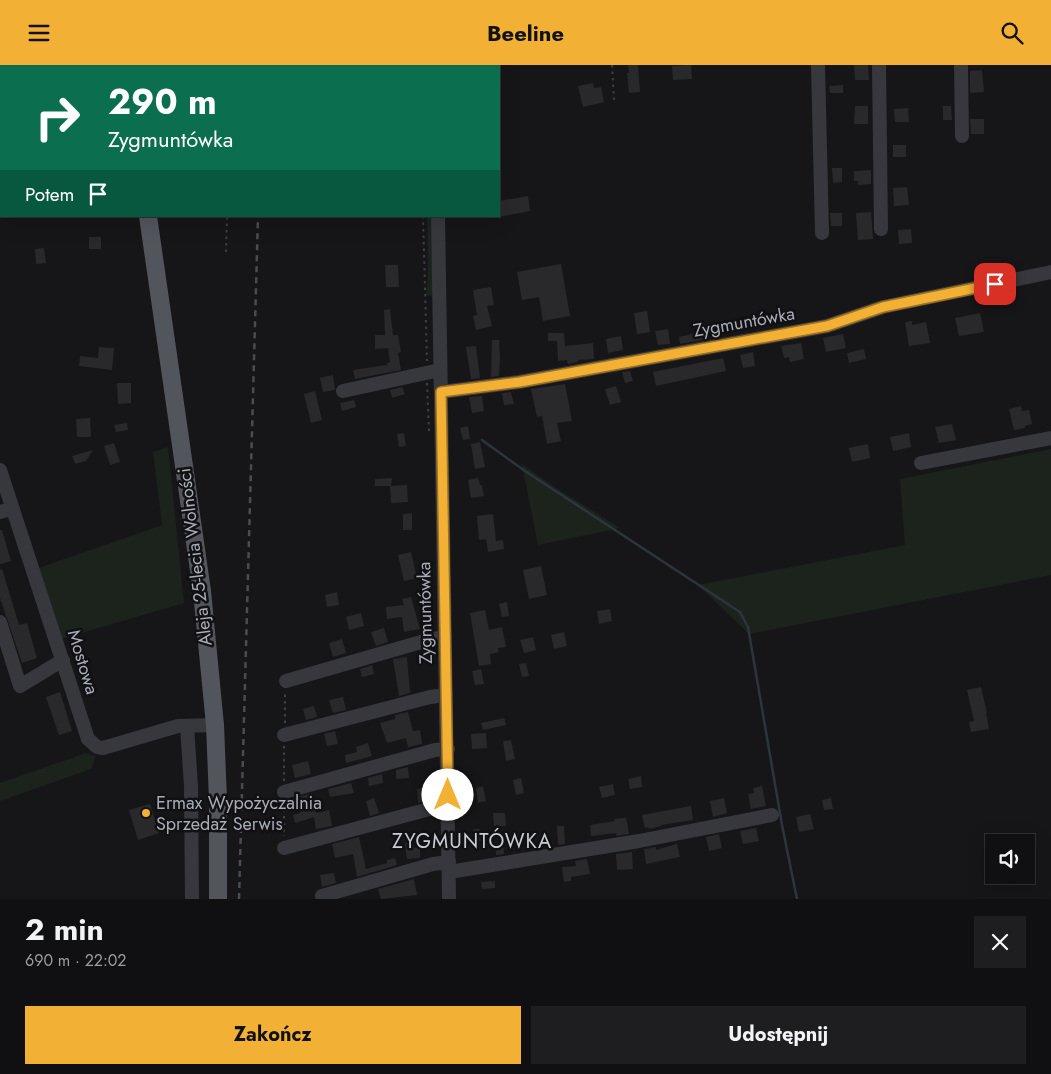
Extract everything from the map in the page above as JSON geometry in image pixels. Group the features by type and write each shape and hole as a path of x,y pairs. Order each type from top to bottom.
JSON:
{"main road":[{"name":"Aleja 25-lecia Wolności","path":"148,217 201,582 214,725 218,800 218,899"}],"street":[{"path":"818,65 822,233"},
{"path":"879,65 881,229"},
{"path":"961,65 962,136"},
{"name":"Zygmuntówka","path":"438,217 450,899"},
{"name":"Zygmuntówka","path":"441,392 520,382 827,326 883,307 1051,272"},
{"path":"343,391 440,370"},
{"path":"922,463 1051,438"},
{"name":"Mostowa","path":"0,470 6,511 63,660 88,739 97,747 103,748 178,726 214,725"},
{"path":"0,622 20,686 63,660"},
{"path":"286,681 445,637"},
{"path":"284,735 430,697 446,695"},
{"path":"188,726 191,786 192,899"},
{"path":"284,792 435,750 448,749"},
{"path":"284,848 448,804"},
{"path":"322,896 433,864 449,867 630,842 772,815"}],"path":[{"path":"612,65 614,100"},
{"path":"226,252 227,217"},
{"path":"423,217 426,287"},
{"path":"284,848 286,681"}],"shaded area":[{"path":"427,217 432,217 432,296 426,295 428,277"},
{"path":"168,447 184,603 61,639 39,568 162,525 153,452"},
{"path":"1051,449 1051,575 749,634 698,585 905,545 900,479"},
{"path":"522,464 556,488 620,528 538,545"},
{"path":"86,753 96,756 91,769 0,801 0,783"}],"building":[{"path":"628,65 638,65 640,92 629,93"},
{"path":"691,65 692,79 673,80 672,66"},
{"path":"854,65 868,65 869,80 855,80"},
{"path":"982,70 984,92 970,93 970,71"},
{"path":"593,83 594,88 601,87 604,102 583,107 578,86"},
{"path":"843,85 843,93 830,93 829,86"},
{"path":"855,106 868,106 868,124 854,124"},
{"path":"943,106 951,106 952,120 943,120"},
{"path":"908,108 909,122 895,122 894,109"},
{"path":"970,119 984,119 984,134 971,134"},
{"path":"893,145 906,145 906,157 893,157"},
{"path":"832,168 842,168 842,182 833,183"},
{"path":"871,170 871,184 858,185 858,181 854,181 854,171"},
{"path":"907,187 909,205 894,206 893,188"},
{"path":"528,196 530,211 500,217 500,201"},
{"path":"871,212 873,239 858,240 856,213"},
{"path":"830,213 842,213 842,226 831,226"},
{"path":"911,229 912,243 899,244 898,230"},
{"path":"89,237 101,237 101,249 89,249"},
{"path":"44,248 46,263 36,264 35,249"},
{"path":"561,264 570,316 543,321 539,297 522,300 517,272"},
{"path":"385,265 398,265 399,287 386,287"},
{"path":"491,287 494,305 487,306 492,326 476,330 473,316 477,315 473,290"},
{"path":"390,309 393,335 398,335 401,352 398,353 401,370 355,379 353,370 387,365 390,362 388,348 375,349 375,335 385,335 384,310"},
{"path":"647,311 650,332 637,334 634,313"},
{"path":"980,313 984,332 959,336 955,318"},
{"path":"912,321 912,325 926,322 930,343 909,346 905,322"},
{"path":"668,329 670,344 658,345 655,331"},
{"path":"706,331 708,339 680,344 679,337"},
{"path":"548,333 564,333 565,346 593,343 594,359 578,360 578,362 568,364 567,360 558,361 557,341 548,341"},
{"path":"843,334 846,348 826,352 823,338"},
{"path":"621,336 623,350 608,353 606,339"},
{"path":"492,340 499,340 500,359 499,376 491,377"},
{"path":"801,343 804,359 790,362 789,357 784,358 781,346"},
{"path":"476,346 480,378 471,379 466,347"},
{"path":"99,347 114,348 112,370 79,366 80,356 98,358"},
{"path":"864,349 866,359 849,363 847,353"},
{"path":"753,352 755,366 743,368 740,355"},
{"path":"723,358 726,371 656,386 653,372"},
{"path":"630,371 633,381 625,383 622,372"},
{"path":"333,375 335,390 323,392 320,378"},
{"path":"117,383 131,383 131,403 118,404"},
{"path":"565,384 572,421 557,423 561,441 547,444 542,416 537,417 531,389"},
{"path":"616,386 621,402 610,405 605,389"},
{"path":"402,387 405,394 392,398 390,390"},
{"path":"315,391 322,420 311,423 304,394"},
{"path":"511,392 514,404 504,405 502,393"},
{"path":"482,396 484,411 472,413 469,397"},
{"path":"354,400 356,407 342,411 340,403"},
{"path":"1021,406 1022,411 1029,410 1032,424 1025,426 1025,428 1014,430 1009,409"},
{"path":"90,418 91,437 77,437 76,419"},
{"path":"127,423 128,430 116,432 114,425"},
{"path":"952,424 956,440 939,443 935,427"},
{"path":"468,426 470,439 463,440 460,428"},
{"path":"404,433 406,446 399,447 397,434"},
{"path":"909,433 911,447 893,451 890,437"},
{"path":"480,442 485,467 475,469 471,444"},
{"path":"114,443 120,462 110,465 104,446"},
{"path":"868,444 870,458 852,462 849,448"},
{"path":"93,450 86,461 75,464 72,456"},
{"path":"392,478 391,486 375,486 375,479"},
{"path":"478,478 480,485 482,485 484,496 471,498 468,480"},
{"path":"407,485 408,502 391,503 390,486"},
{"path":"412,513 412,530 403,530 403,514"},
{"path":"493,514 496,541 503,540 504,549 488,552 486,539 479,540 477,516"},
{"path":"0,530 2,530 11,561 0,564"},
{"path":"411,552 417,578 404,581 398,555"},
{"path":"541,566 547,595 529,599 523,570"},
{"path":"2,569 19,625 27,623 37,658 22,663 0,598 0,570"},
{"path":"337,592 339,605 327,607 325,595"},
{"path":"411,597 420,629 404,632 402,617 387,619 386,607 404,605 402,599"},
{"path":"507,602 509,616 502,617 499,604"},
{"path":"610,609 612,621 599,624 597,611"},
{"path":"485,610 489,630 502,627 506,647 498,648 499,652 490,654 491,664 479,666 470,613"},
{"path":"361,613 364,626 349,630 346,617"},
{"path":"384,628 388,642 376,646 371,632"},
{"path":"564,632 567,646 554,649 551,635"},
{"path":"533,637 536,650 524,653 520,640"},
{"path":"342,639 346,653 333,657 329,643"},
{"path":"407,657 410,693 399,696 393,659"},
{"path":"526,663 529,676 522,677 519,664"},
{"path":"372,665 374,674 362,677 360,669"},
{"path":"481,669 484,684 475,685 472,671"},
{"path":"981,687 989,729 971,732 969,722 974,721 967,690"},
{"path":"60,692 72,731 59,735 46,697"},
{"path":"343,697 346,710 333,713 329,700"},
{"path":"314,706 317,717 306,720 303,709"},
{"path":"408,712 413,731 420,730 422,744 408,747 406,738 387,743 380,723 395,719 395,715"},
{"path":"504,718 506,725 483,730 481,723"},
{"path":"335,731 338,744 327,746 324,734"},
{"path":"486,733 487,748 472,749 471,734"},
{"path":"511,740 515,759 506,761 503,741"},
{"path":"368,743 372,756 346,763 345,755 357,752 356,747"},
{"path":"308,761 311,774 295,778 292,765"},
{"path":"408,767 409,778 396,779 396,770"},
{"path":"382,774 383,783 369,786 368,778"},
{"path":"641,776 642,787 630,789 628,779"},
{"path":"521,778 524,793 516,795 513,780"},
{"path":"351,783 354,793 330,797 328,789"},
{"path":"613,784 615,795 602,798 599,787"},
{"path":"483,786 486,801 478,803 476,788"},
{"path":"762,786 766,806 751,809 748,794 754,793 753,788"},
{"path":"425,787 425,801 418,803 417,789"},
{"path":"312,793 316,813 329,810 332,826 316,829 314,817 295,823 293,815 300,813 296,798"},
{"path":"374,798 379,813 370,816 366,801"},
{"path":"724,798 727,813 713,817 710,801"},
{"path":"831,798 833,809 824,810 822,800"},
{"path":"150,804 159,833 138,840 129,810"},
{"path":"691,806 693,820 661,825 649,829 648,827 645,828 642,815"},
{"path":"493,813 505,813 506,826 494,826"},
{"path":"810,814 814,829 799,832 796,817"},
{"path":"626,818 629,834 617,836 616,833 591,836 590,825"},
{"path":"557,826 564,826 565,844 558,845"},
{"path":"756,828 759,841 743,844 740,831"},
{"path":"473,829 480,829 481,841 474,842"},
{"path":"719,834 722,848 709,851 706,837"},
{"path":"359,837 366,869 387,863 387,860 395,858 397,865 357,877 353,854 335,858 332,844"},
{"path":"412,842 414,848 420,847 420,858 407,859 405,843"},
{"path":"495,843 503,843 504,854 496,855"},
{"path":"677,844 680,857 646,864 644,849 656,847 656,850"},
{"path":"632,852 633,869 617,870 616,854"},
{"path":"587,859 590,874 571,877 571,881 564,882 562,867 576,866 575,861"},
{"path":"334,873 336,883 322,887 320,875"},
{"path":"414,879 417,895 381,899 378,889"},
{"path":"495,881 495,888 482,889 481,882"}],"waterway":[{"path":"482,440 525,471 740,612 748,627 782,825 797,899"}],"railway":[{"path":"239,899 258,217"}],"place":[{"name":"Ermax Wypożyczalnia Sprzedaż Serwis","path":"146,813"}],"district":[{"name":"ZYGMUNTÓWKA","path":"472,841"}],"route":[{"path":"448,795 441,392 520,382 827,326 883,307 995,284"}]}
